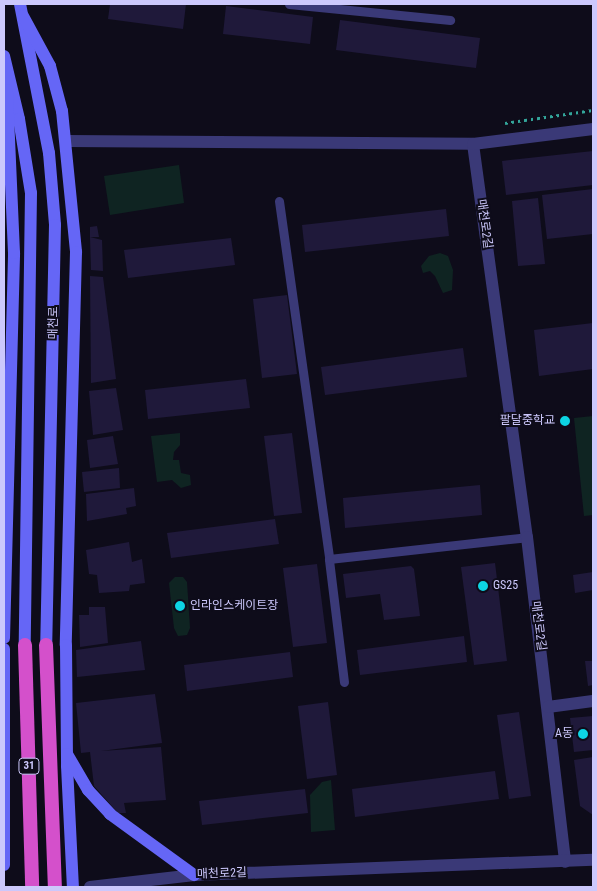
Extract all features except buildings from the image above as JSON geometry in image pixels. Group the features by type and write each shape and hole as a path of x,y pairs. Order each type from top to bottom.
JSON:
{"highway":[{"name":"31","path":"25,645 32,887"},
{"name":"31","path":"46,645 55,887"}],"main road":[{"path":"21,10 50,66 66,141 76,252 66,645 67,753 73,887"},
{"name":"매천로","path":"21,10 49,153 55,226 46,645"},
{"path":"4,638 14,253 5,61"},
{"name":"매천로","path":"5,61 31,193 25,645"},
{"path":"4,649 4,865"},
{"path":"67,753 88,790 110,814 194,875"}],"street":[{"path":"66,141 473,144 593,129"},
{"name":"매천로2길","path":"473,144 527,537 565,862"},
{"path":"548,707 593,701"},
{"name":"매천로2길","path":"90,887 194,875 593,860"}],"lane":[{"path":"289,4 450,20"},
{"path":"279,201 329,559 344,682"},
{"path":"329,559 527,537"}],"path":[{"path":"505,123 593,110"}],"green space":[{"path":"179,165 184,203 110,215 104,176"},
{"path":"440,253 448,256 453,270 452,290 443,293 435,276 430,271 423,273 421,266 429,256"},
{"path":"593,416 593,515 584,516 574,418"},
{"path":"180,433 180,445 174,452 173,460 179,460 181,473 190,475 191,485 181,488 172,480 157,482 151,436"},
{"name":"인라인스케이트장","path":"175,577 183,577 187,582 190,628 187,635 178,636 174,628 169,583"},
{"path":"331,780 335,830 311,832 310,795 322,782"}],"place":[{"name":"팔달중학교","path":"565,421"},
{"name":"GS25","path":"483,586"},
{"name":"인라인스케이트장","path":"180,606"},
{"name":"A동","path":"583,734"}]}
